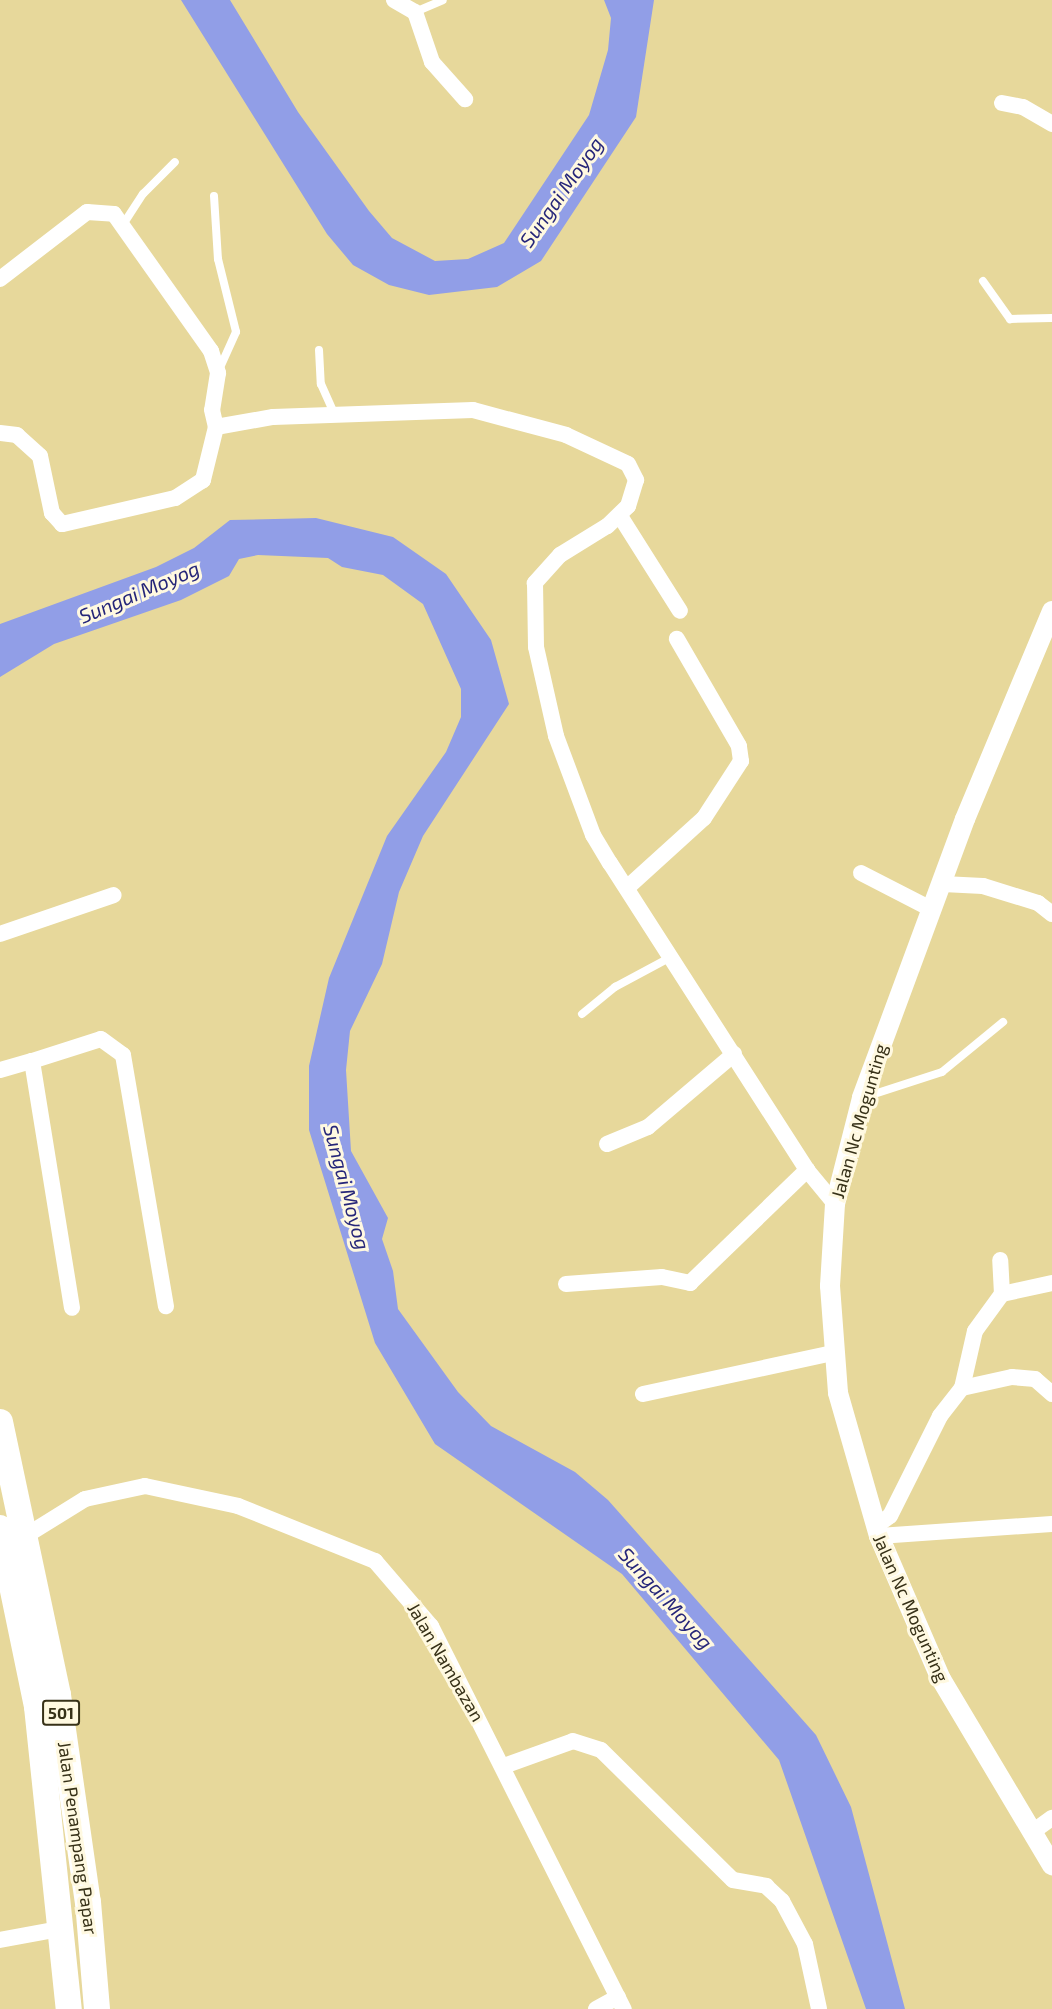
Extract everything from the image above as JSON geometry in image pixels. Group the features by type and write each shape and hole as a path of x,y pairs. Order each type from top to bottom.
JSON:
{"main road":[{"name":"Jalan Penampang Papar","path":"0,1422 27,1535 62,1718 97,2009"},
{"name":"Jalan Penampang Papar","path":"0,1528 37,1707 64,1928 69,2009"}],"street":[{"path":"394,0 415,12 432,62 465,99"},
{"path":"1002,103 1023,107 1052,124"},
{"path":"0,279 87,212 105,210 124,223 211,351 218,373 212,410 216,427 196,487 175,498 62,524 52,513 40,456 17,435 0,433"},
{"path":"216,427 273,417 473,410 566,435 606,449 634,472 633,491 620,516 540,575 534,625 556,736 593,835 674,956 807,1170 835,1204"},
{"path":"620,516 680,611"},
{"name":"Jalan Nc Mogunting","path":"1052,611 964,819 943,884 862,1098 835,1204 833,1353 850,1451 878,1531 941,1679 1052,1865"},
{"path":"629,886 704,818 741,761 739,746 677,639"},
{"path":"861,873 932,909"},
{"path":"943,884 983,886 1038,903 1052,914"},
{"path":"0,934 114,894"},
{"path":"0,1070 101,1039 123,1055 166,1306"},
{"path":"607,1144 648,1127 734,1054"},
{"path":"32,1061 72,1308"},
{"path":"566,1284 662,1278 690,1283 807,1170"},
{"path":"878,1531 890,1516 940,1416 962,1388 975,1331 1002,1294 1000,1260"},
{"path":"1002,1294 1052,1283"},
{"path":"643,1394 833,1353"},
{"path":"962,1388 1012,1377 1035,1379 1052,1394"},
{"name":"Jalan Nambazan","path":"27,1535 85,1499 145,1486 238,1506 353,1549 387,1572 417,1606 504,1766 621,2003"},
{"path":"878,1531 1052,1524"},
{"path":"504,1766 573,1741 601,1750 733,1880 766,1886 782,1901 806,1944 819,2009"},
{"path":"1032,1833 1052,1818"},
{"path":"0,1940 64,1928"},
{"path":"596,2009 621,2003"}],"lane":[{"path":"415,12 442,0"},
{"path":"124,223 143,194 175,162"},
{"path":"214,196 218,259 236,332 218,373"},
{"path":"983,281 1010,319 1052,318"},
{"path":"319,350 321,384 335,416"},
{"path":"582,1014 615,987 674,956"},
{"path":"862,1098 942,1072 1003,1022"}],"water":[{"name":"Sungai Moyog","path":"181,0 230,0 298,112 369,211 392,238 435,261 468,259 504,243 589,115 608,50 611,18 604,0 654,0 636,117 541,261 497,287 429,295 389,285 353,265 327,234"},
{"name":"Sungai Moyog","path":"316,518 393,537 446,574 491,640 509,704 423,836 399,892 382,964 350,1031 346,1070 351,1151 388,1218 382,1239 393,1271 398,1309 458,1392 491,1426 575,1472 608,1500 816,1735 851,1807 905,2009 866,2009 779,1760 622,1574 435,1444 375,1343 309,1130 309,1066 329,978 387,836 446,752 461,717 461,689 423,604 383,575 342,567 328,558 258,555 239,559 229,576 181,600 54,644 0,677 0,624 156,567 194,548 230,520"}]}
